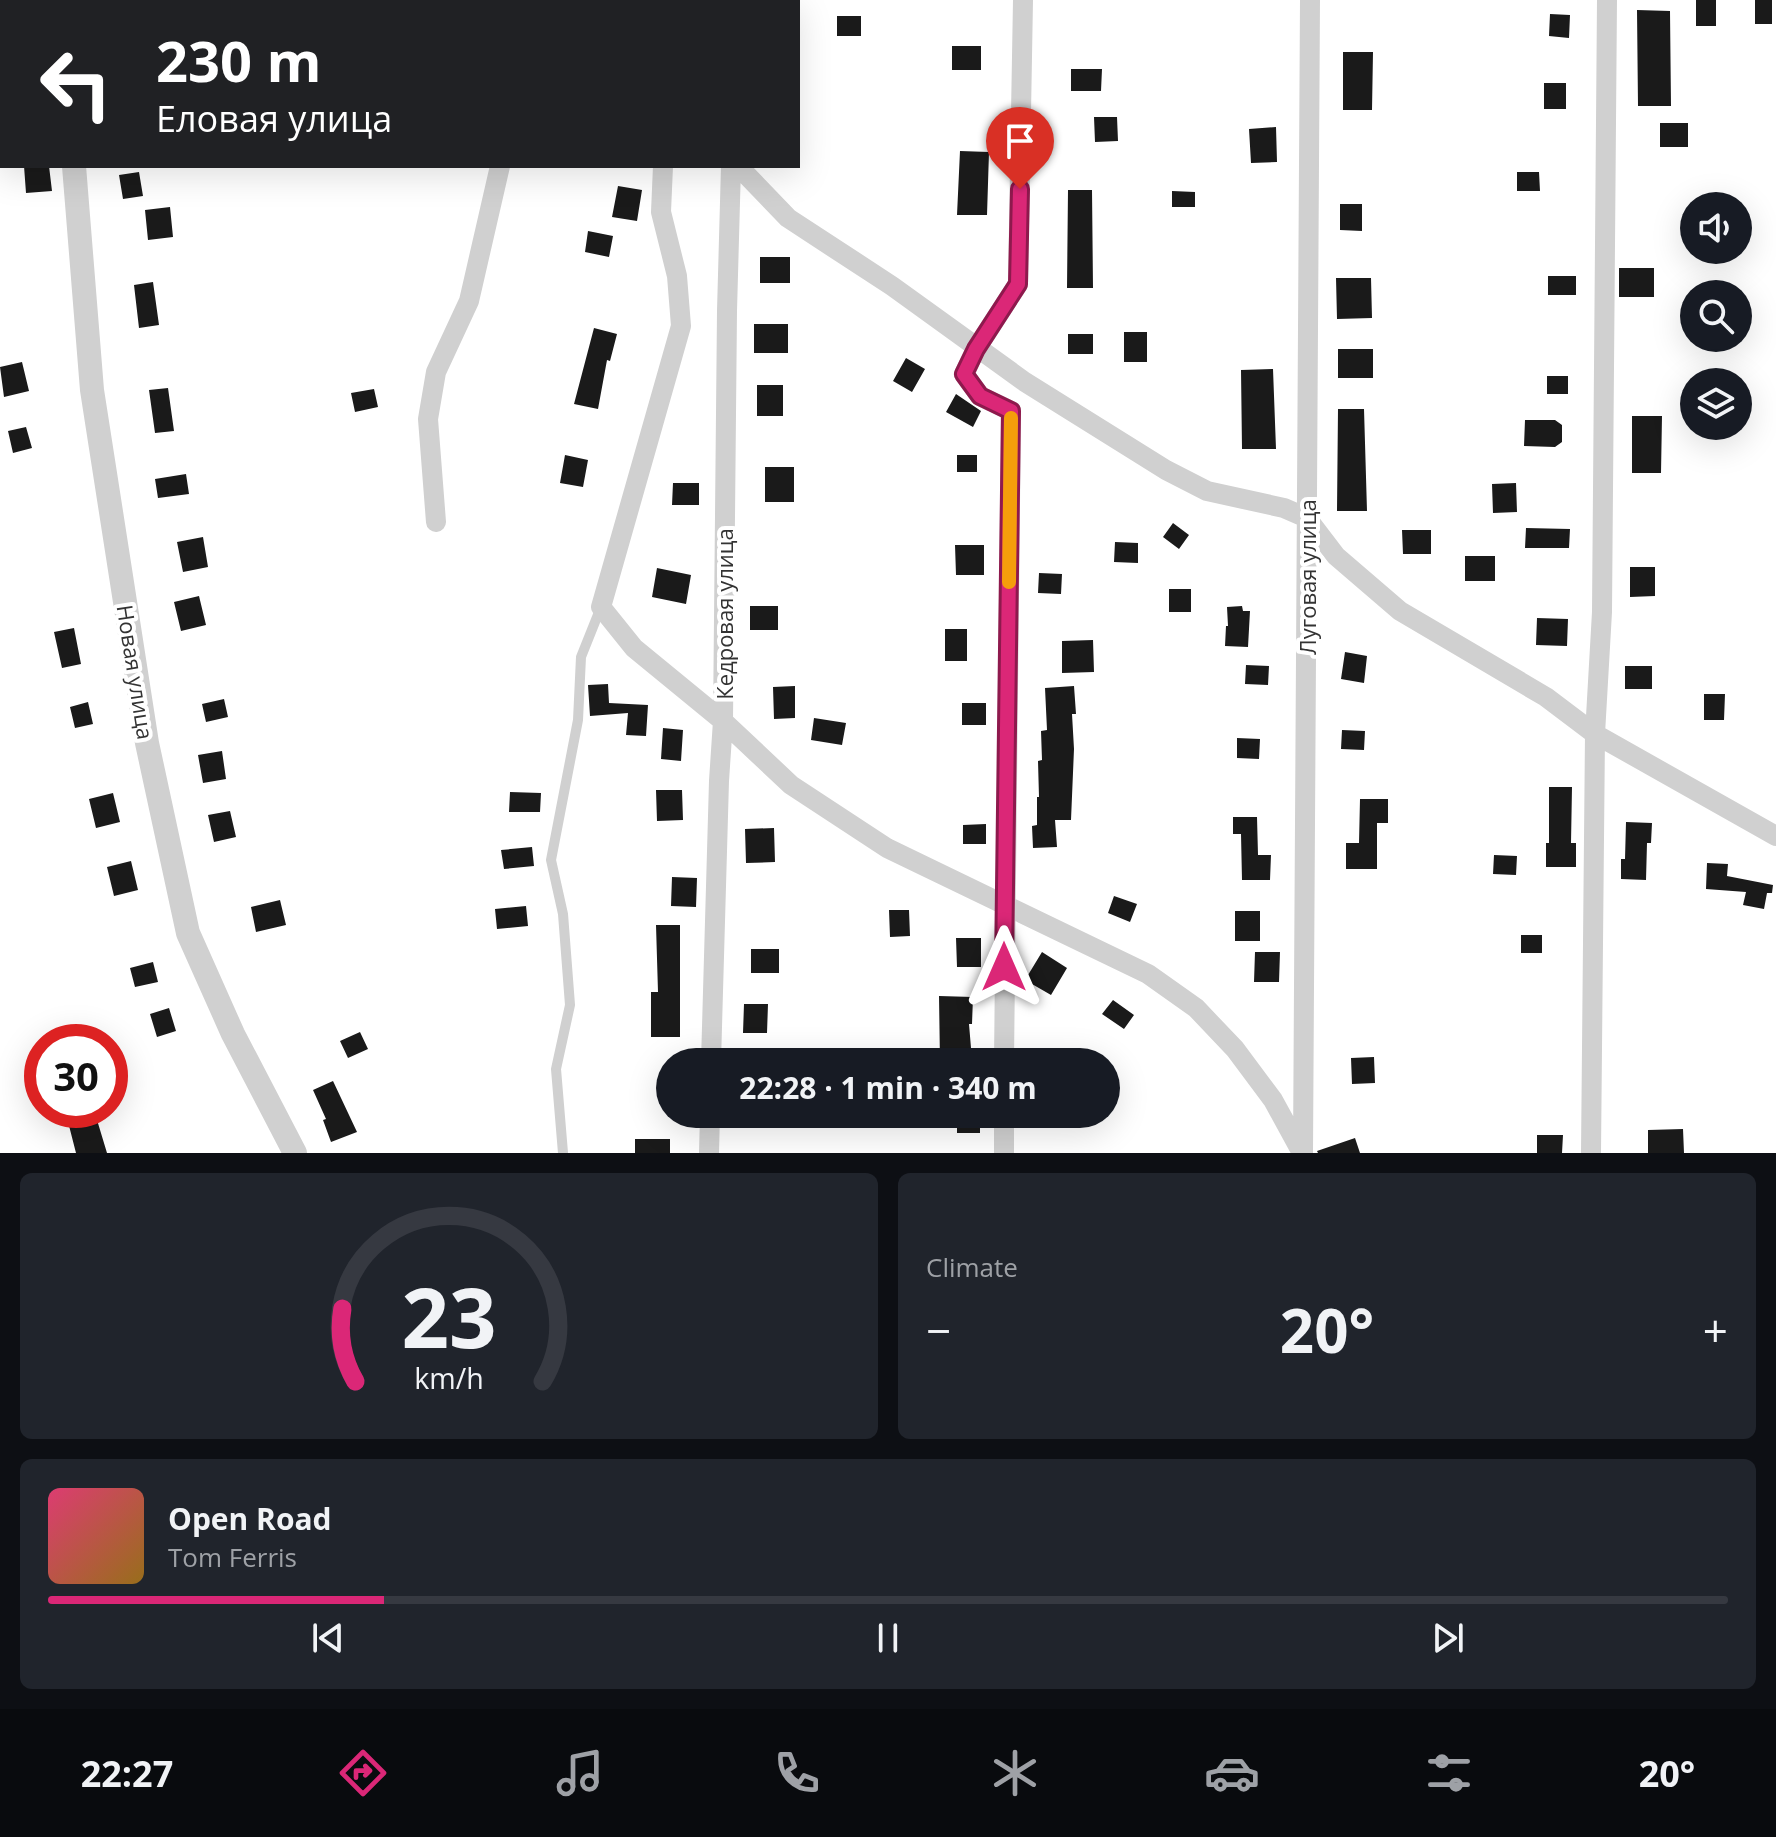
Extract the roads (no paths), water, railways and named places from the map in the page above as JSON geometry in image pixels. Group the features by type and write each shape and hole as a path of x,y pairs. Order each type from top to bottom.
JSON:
{"street":[{"path":"1011,411 980,396 964,374 976,349 1018,284 1023,0"},
{"name":"Луговая улица","path":"1302,1153 1310,0"},
{"path":"1591,1153 1595,734 1602,612 1607,0"},
{"name":"Новая улица","path":"74,168 94,405 147,743 188,933 233,1034 291,1150"},
{"path":"436,522 428,419 436,372 469,301 500,168"},
{"path":"663,168 661,212 677,276 681,326 601,607 634,648 723,721 791,785 875,840 1148,974 1196,1008 1235,1049 1273,1100 1302,1153"},
{"name":"Кедровая улица","path":"711,1048 723,721 731,168"},
{"path":"740,168 788,218 892,286 1025,382 1166,470 1207,491 1284,508 1307,518 1336,556 1400,611 1546,697 1595,734 1776,836"},
{"path":"1004,1048 1011,411 1025,382"},
{"path":"709,1153 710,1128"},
{"path":"1004,1128 1004,1153"}],"lane":[{"path":"563,1153 556,1069 570,1005 563,914 551,860 578,720 581,657 601,607"}]}
